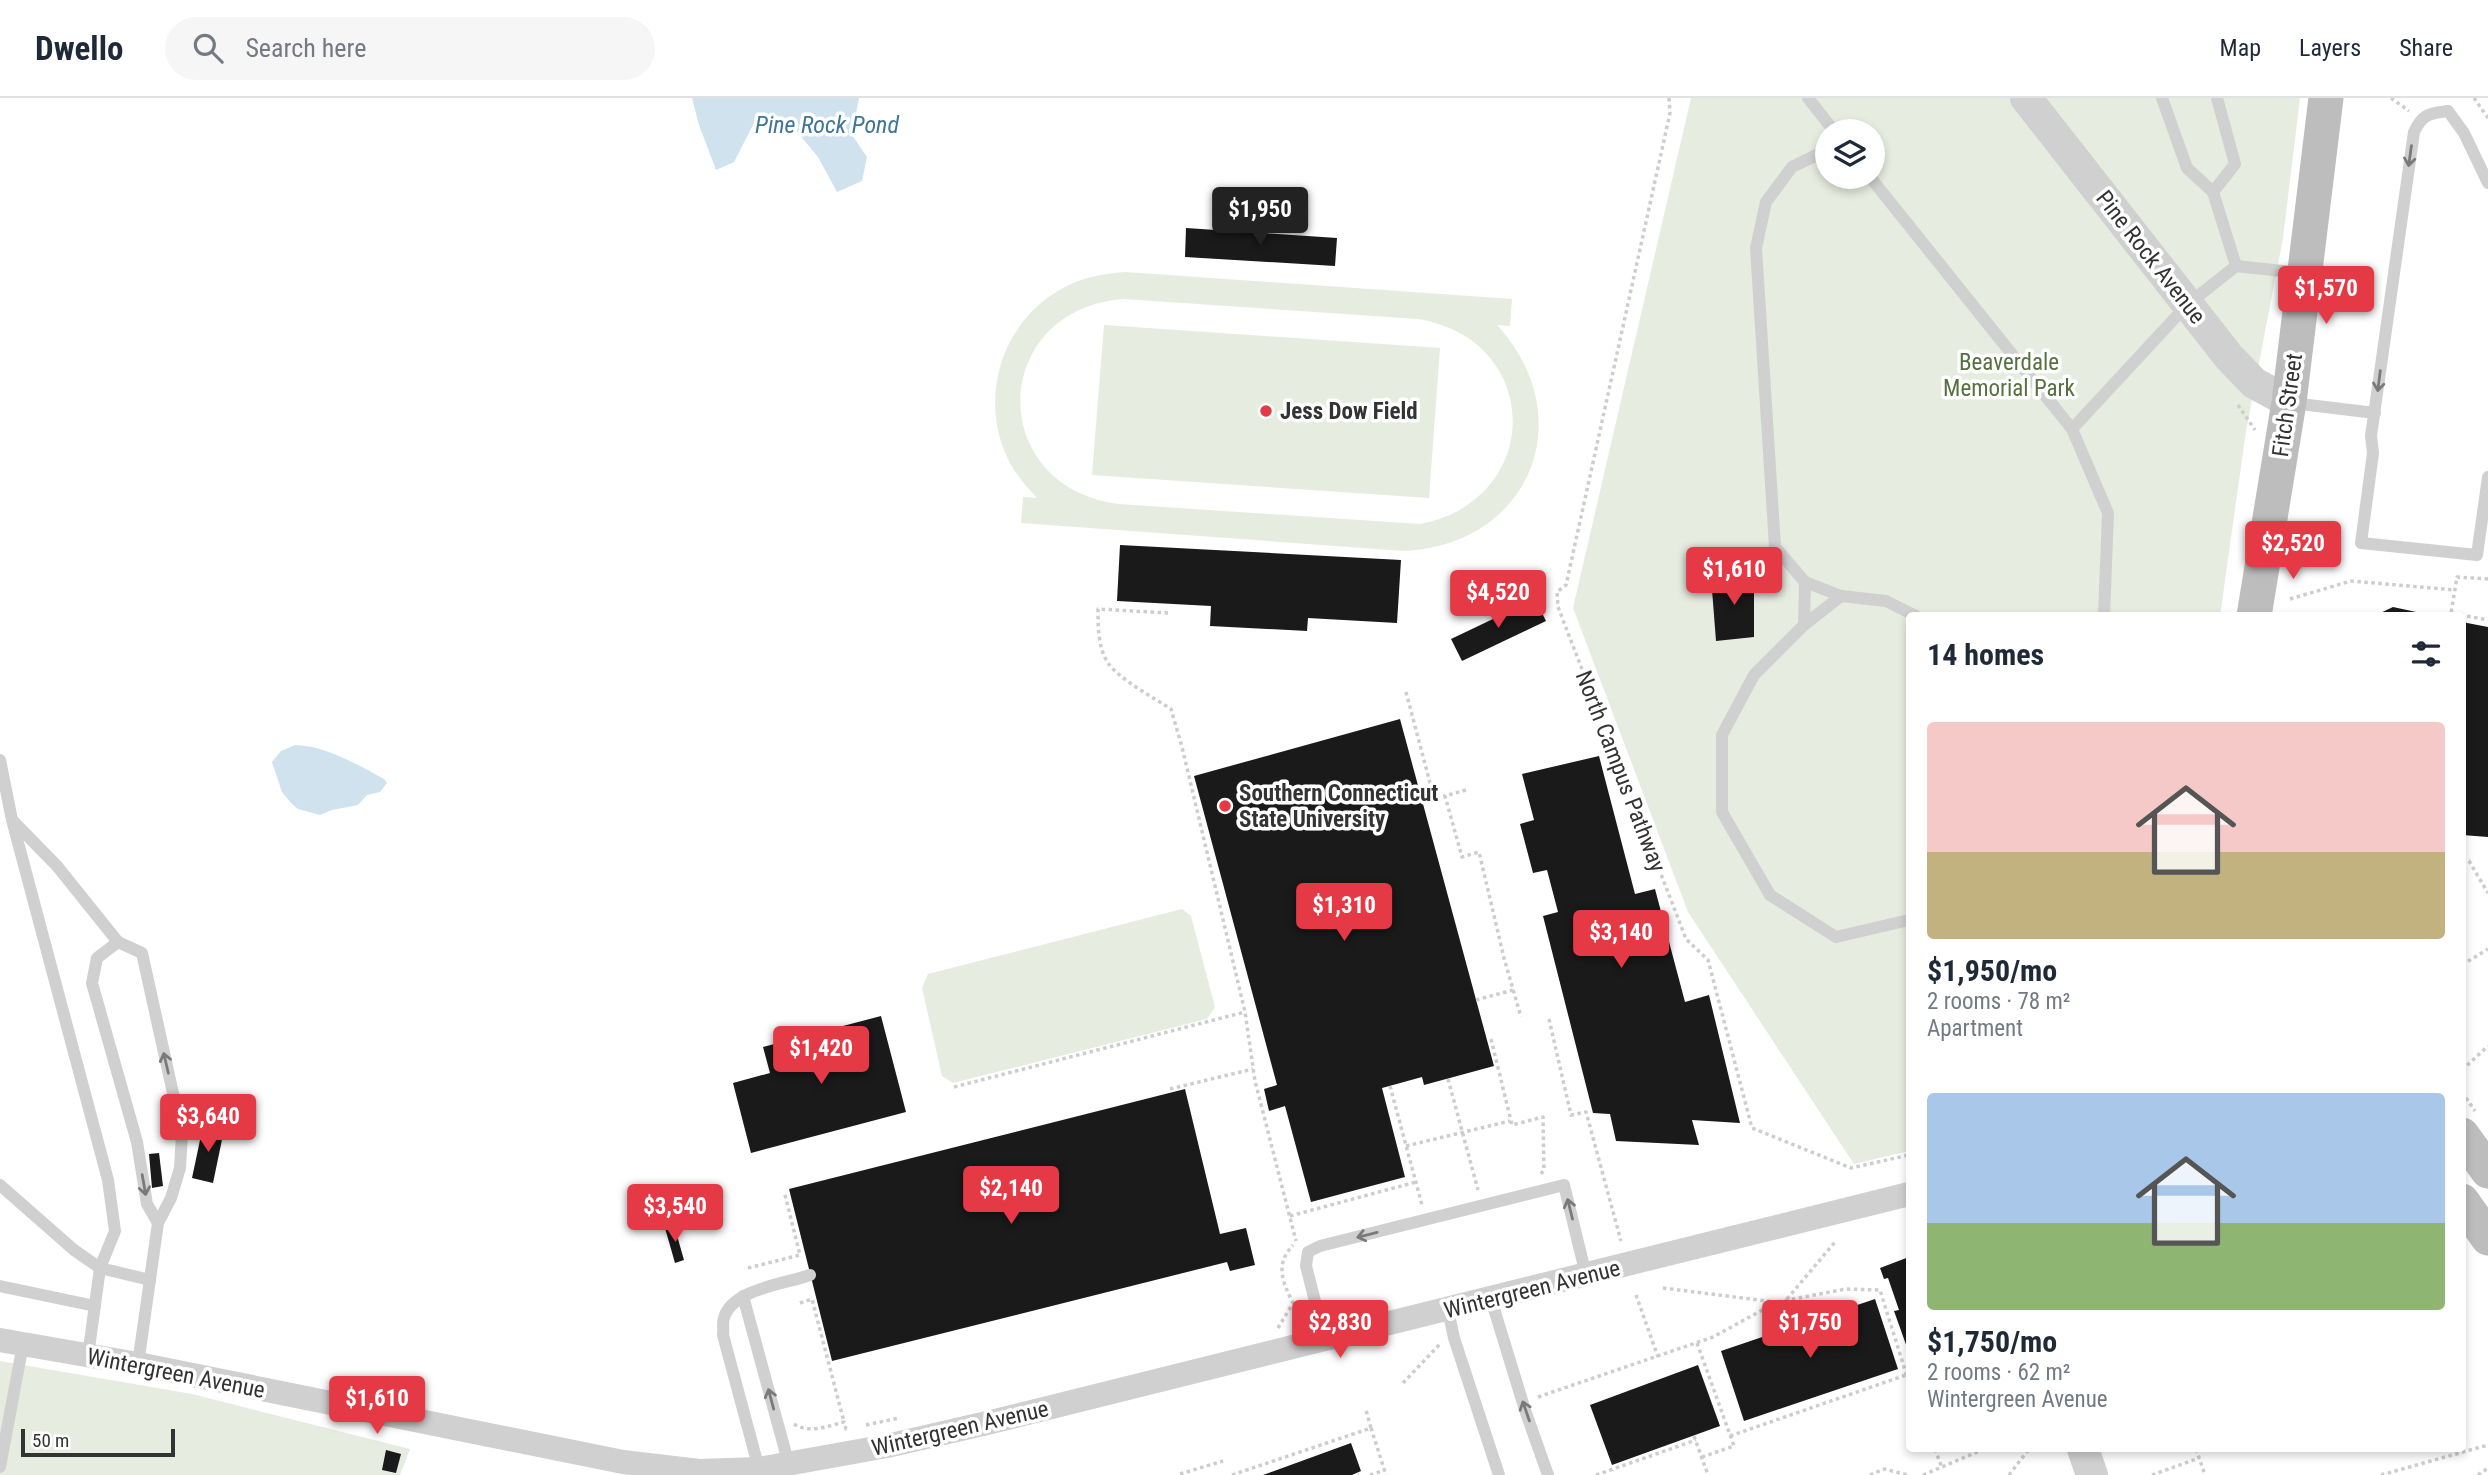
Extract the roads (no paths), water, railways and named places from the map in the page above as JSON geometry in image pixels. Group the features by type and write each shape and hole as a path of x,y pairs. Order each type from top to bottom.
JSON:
{"main road":[{"name":"Fitch Street","path":"2255,612 2289,402 2326,98"},
{"name":"Fitch Street","path":"2265,546 2278,608"},
{"path":"2466,1141 2488,1171"},
{"path":"2466,1207 2488,1238"}],"street":[{"name":"Pine Rock Avenue","path":"2026,98 2230,357 2254,383 2289,402"},
{"name":"Wintergreen Avenue","path":"11,1342 138,1364 623,1462 699,1471 759,1469 987,1423 1906,1195"},
{"path":"2084,1452 2092,1475"}],"lane":[{"path":"1808,98 1825,119"},
{"path":"2162,98 2187,168 2213,192 2236,266"},
{"path":"2213,192 2235,163 2217,98"},
{"path":"2488,183 2464,133 2448,111 2428,114 2420,119 2414,132 2371,436 2373,453 2361,543 2477,555 2488,477"},
{"path":"1815,156 1792,167 1766,202 1756,248 1775,547 1805,582 1841,596 1886,601 1908,612"},
{"path":"1880,189 2072,429 2108,513 2104,612"},
{"path":"2072,429 2188,304 2236,266 2304,274"},
{"path":"2289,402 2375,413"},
{"path":"1804,625 1805,582"},
{"path":"1841,596 1804,625 1754,675 1722,735 1722,812 1770,895 1836,937 1906,921"},
{"path":"0,760 12,820 108,1180 115,1231 100,1268 88,1356"},
{"path":"12,820 57,866 118,942 142,953 182,1133 180,1168 171,1198 158,1223 138,1364"},
{"path":"118,942 97,958 92,983 137,1142 147,1204 158,1223"},
{"path":"0,1185 74,1250 100,1268 150,1280"},
{"path":"1325,1340 1306,1266 1308,1252 1564,1185 1586,1275"},
{"path":"759,1469 723,1335 724,1318 738,1300 810,1275"},
{"path":"0,1286 95,1306"},
{"path":"1491,1299 1548,1475"},
{"path":"738,1300 789,1465"},
{"path":"1448,1310 1454,1338 1499,1475"},
{"path":"0,1467 11,1342"}],"water":[{"name":"Pine Rock Pond","path":"692,98 859,98 852,135 867,157 862,181 837,192 818,157 789,122 755,121 734,162 716,170"},
{"path":"295,745 317,748 341,757 387,783 380,792 367,795 358,805 320,815 298,809 282,792 272,762 281,751"}],"place":[{"name":"Jess Dow Field","path":"1266,411"},
{"name":"Southern Connecticut State University","path":"1225,806"}],"park label":[{"name":"Beaverdale Memorial Park","path":"2009,375"}]}
